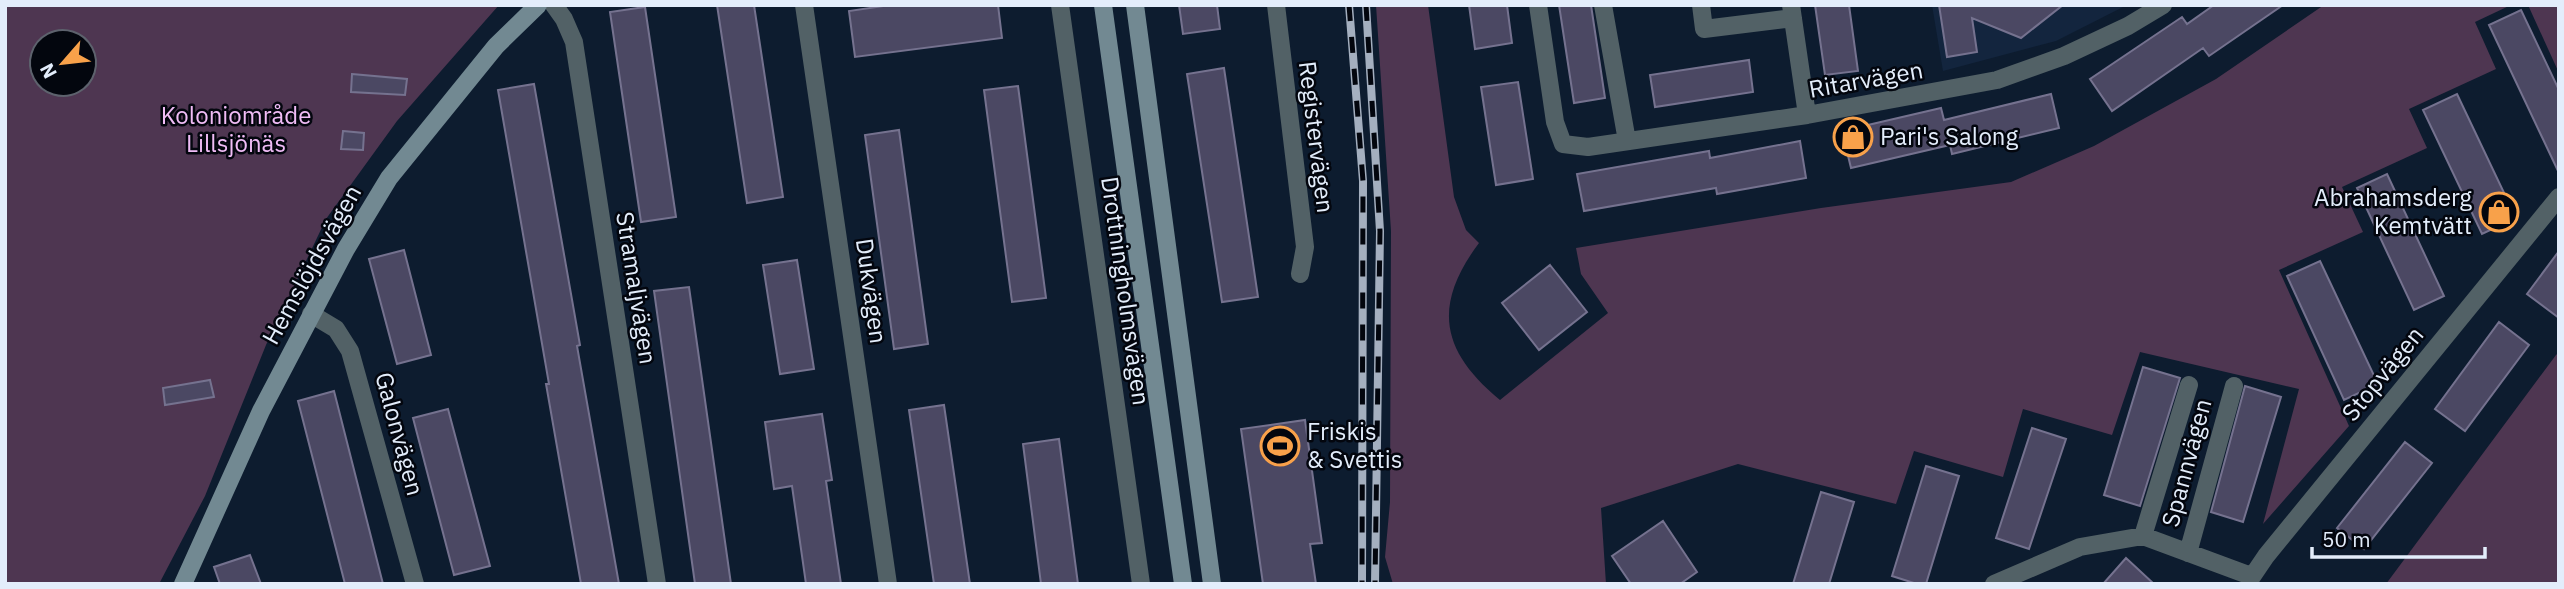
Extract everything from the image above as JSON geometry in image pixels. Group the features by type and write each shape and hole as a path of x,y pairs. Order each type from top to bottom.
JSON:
{"main road":[{"name":"Hemslöjdsvägen","path":"183,584 249,436 346,248 389,177 496,46 538,5"},
{"name":"Drottningholmsvägen","path":"1103,5 1183,584"},
{"name":"Drottningholmsvägen","path":"1135,5 1212,584"}],"street":[{"name":"Stramaljvägen","path":"554,5 564,19 574,42 657,584"},
{"name":"Dukvägen","path":"804,5 888,584"},
{"name":"Drottningholmsvägen","path":"1060,5 1141,584"},
{"name":"Registervägen","path":"1276,5 1306,247 1300,274"},
{"name":"Ritarvägen","path":"1538,5 1555,122 1563,144 1588,147 1807,115 1997,80 2064,56 2129,26 2163,5"},
{"path":"1603,5 1628,141"},
{"path":"1701,5 1704,29 1792,11 1807,115"},
{"name":"Stopvägen","path":"2249,580 2559,197"},
{"name":"Galonvägen","path":"312,314 337,328 350,351 415,584"},
{"name":"Spannvägen","path":"2143,536 2189,385"},
{"name":"Spannvägen","path":"2188,553 2234,386"},
{"name":"Spannvägen","path":"1994,584 2080,547 2143,536 2249,580"}],"shaded area":[{"path":"1932,5 2127,5 2056,41 1943,71"}],"green space":[{"name":"Koloniområde Lillsjönäs","path":"5,5 499,5 397,121 326,219 266,345 205,496 159,584 5,584"},
{"path":"1376,5 1428,5 1454,197 1466,230 1479,243 1454,287 1449,307 1450,327 1455,345 1465,364 1500,400 1608,313 1581,274 1576,248 1821,208 2011,182 2094,146 2216,79 2324,5 2511,5 2475,22 2496,69 2409,109 2427,148 2342,187 2363,232 2279,270 2349,426 2263,524 2299,389 2140,352 2112,435 2023,409 2003,477 1914,451 1896,504 1738,464 1601,508 1606,584 1393,584 1385,557 1390,502 1391,231"},
{"path":"2528,5 2559,5 2559,73"},
{"path":"2559,352 2559,584 2386,584 2556,355"}],"building":[{"path":"717,5 754,5 783,197 747,203"},
{"path":"890,5 998,5 1002,38 855,57 849,11"},
{"path":"1179,5 1217,5 1220,29 1183,34"},
{"path":"1469,5 1507,5 1512,43 1475,49"},
{"path":"1559,5 1591,5 1605,98 1574,103"},
{"path":"1815,5 1849,5 1858,71 1825,75"},
{"path":"1939,5 2063,5 2021,38 1972,18 1977,52 1947,57"},
{"path":"2214,5 2283,5 2209,56 2203,48 2112,111 2090,79 2182,17 2187,24"},
{"path":"645,7 676,217 641,222 610,12"},
{"path":"2521,10 2559,90 2559,173 2489,25"},
{"path":"1749,60 1753,92 1655,107 1650,75"},
{"path":"1224,68 1258,297 1222,302 1187,74"},
{"path":"352,74 407,79 405,95 351,92"},
{"path":"1518,82 1533,179 1496,185 1481,87"},
{"path":"534,84 619,584 581,584 546,384 549,384 498,90"},
{"path":"1018,86 1046,298 1012,302 984,90"},
{"path":"2051,94 2059,128 1952,154 1950,145 1851,168 1842,131 1941,108 1944,120"},
{"path":"2457,94 2516,218 2482,234 2423,110"},
{"path":"899,130 928,344 894,349 865,135"},
{"path":"343,131 364,133 363,150 341,149"},
{"path":"1800,141 1806,178 1717,194 1716,188 1584,211 1577,174 1709,151 1710,158"},
{"path":"2387,174 2444,296 2414,310 2357,188"},
{"path":"404,250 431,355 397,364 369,259"},
{"path":"2559,251 2559,318 2527,294"},
{"path":"797,260 814,369 780,374 763,265"},
{"path":"2320,261 2378,384 2344,400 2287,276"},
{"path":"1550,265 1587,312 1539,350 1502,303"},
{"path":"689,287 731,584 695,584 654,291"},
{"path":"2499,322 2529,345 2465,431 2435,409"},
{"path":"2143,367 2180,378 2140,506 2104,495"},
{"path":"210,380 214,397 165,405 163,388"},
{"path":"2245,386 2281,397 2243,522 2211,512"},
{"path":"334,391 383,584 345,584 298,401"},
{"path":"944,405 970,584 934,584 909,410"},
{"path":"448,409 490,566 454,575 413,418"},
{"path":"822,414 832,480 826,481 841,584 806,584 792,486 774,489 765,422"},
{"path":"1305,420 1322,543 1310,544 1316,584 1263,584 1241,429"},
{"path":"2032,428 2066,439 2029,549 1996,538"},
{"path":"1059,439 1078,584 1041,584 1023,444"},
{"path":"2405,442 2432,463 2364,549 2337,528"},
{"path":"1926,466 1959,476 1926,584 1917,584 1892,576"},
{"path":"1821,492 1854,502 1829,584 1793,584"},
{"path":"1663,521 1697,572 1680,584 1631,584 1612,556"},
{"path":"250,555 261,584 220,584 214,567"},
{"path":"2126,558 2154,584 2103,584"}],"railway":[{"path":"1349,5 1363,181 1362,584"},
{"path":"1366,5 1380,231 1375,584"}],"place":[{"name":"Pari's Salong","path":"1853,137"},
{"name":"Abrahamsderg Kemtvätt","path":"2499,212"},
{"name":"Friskis & Svettis","path":"1280,446"}]}
